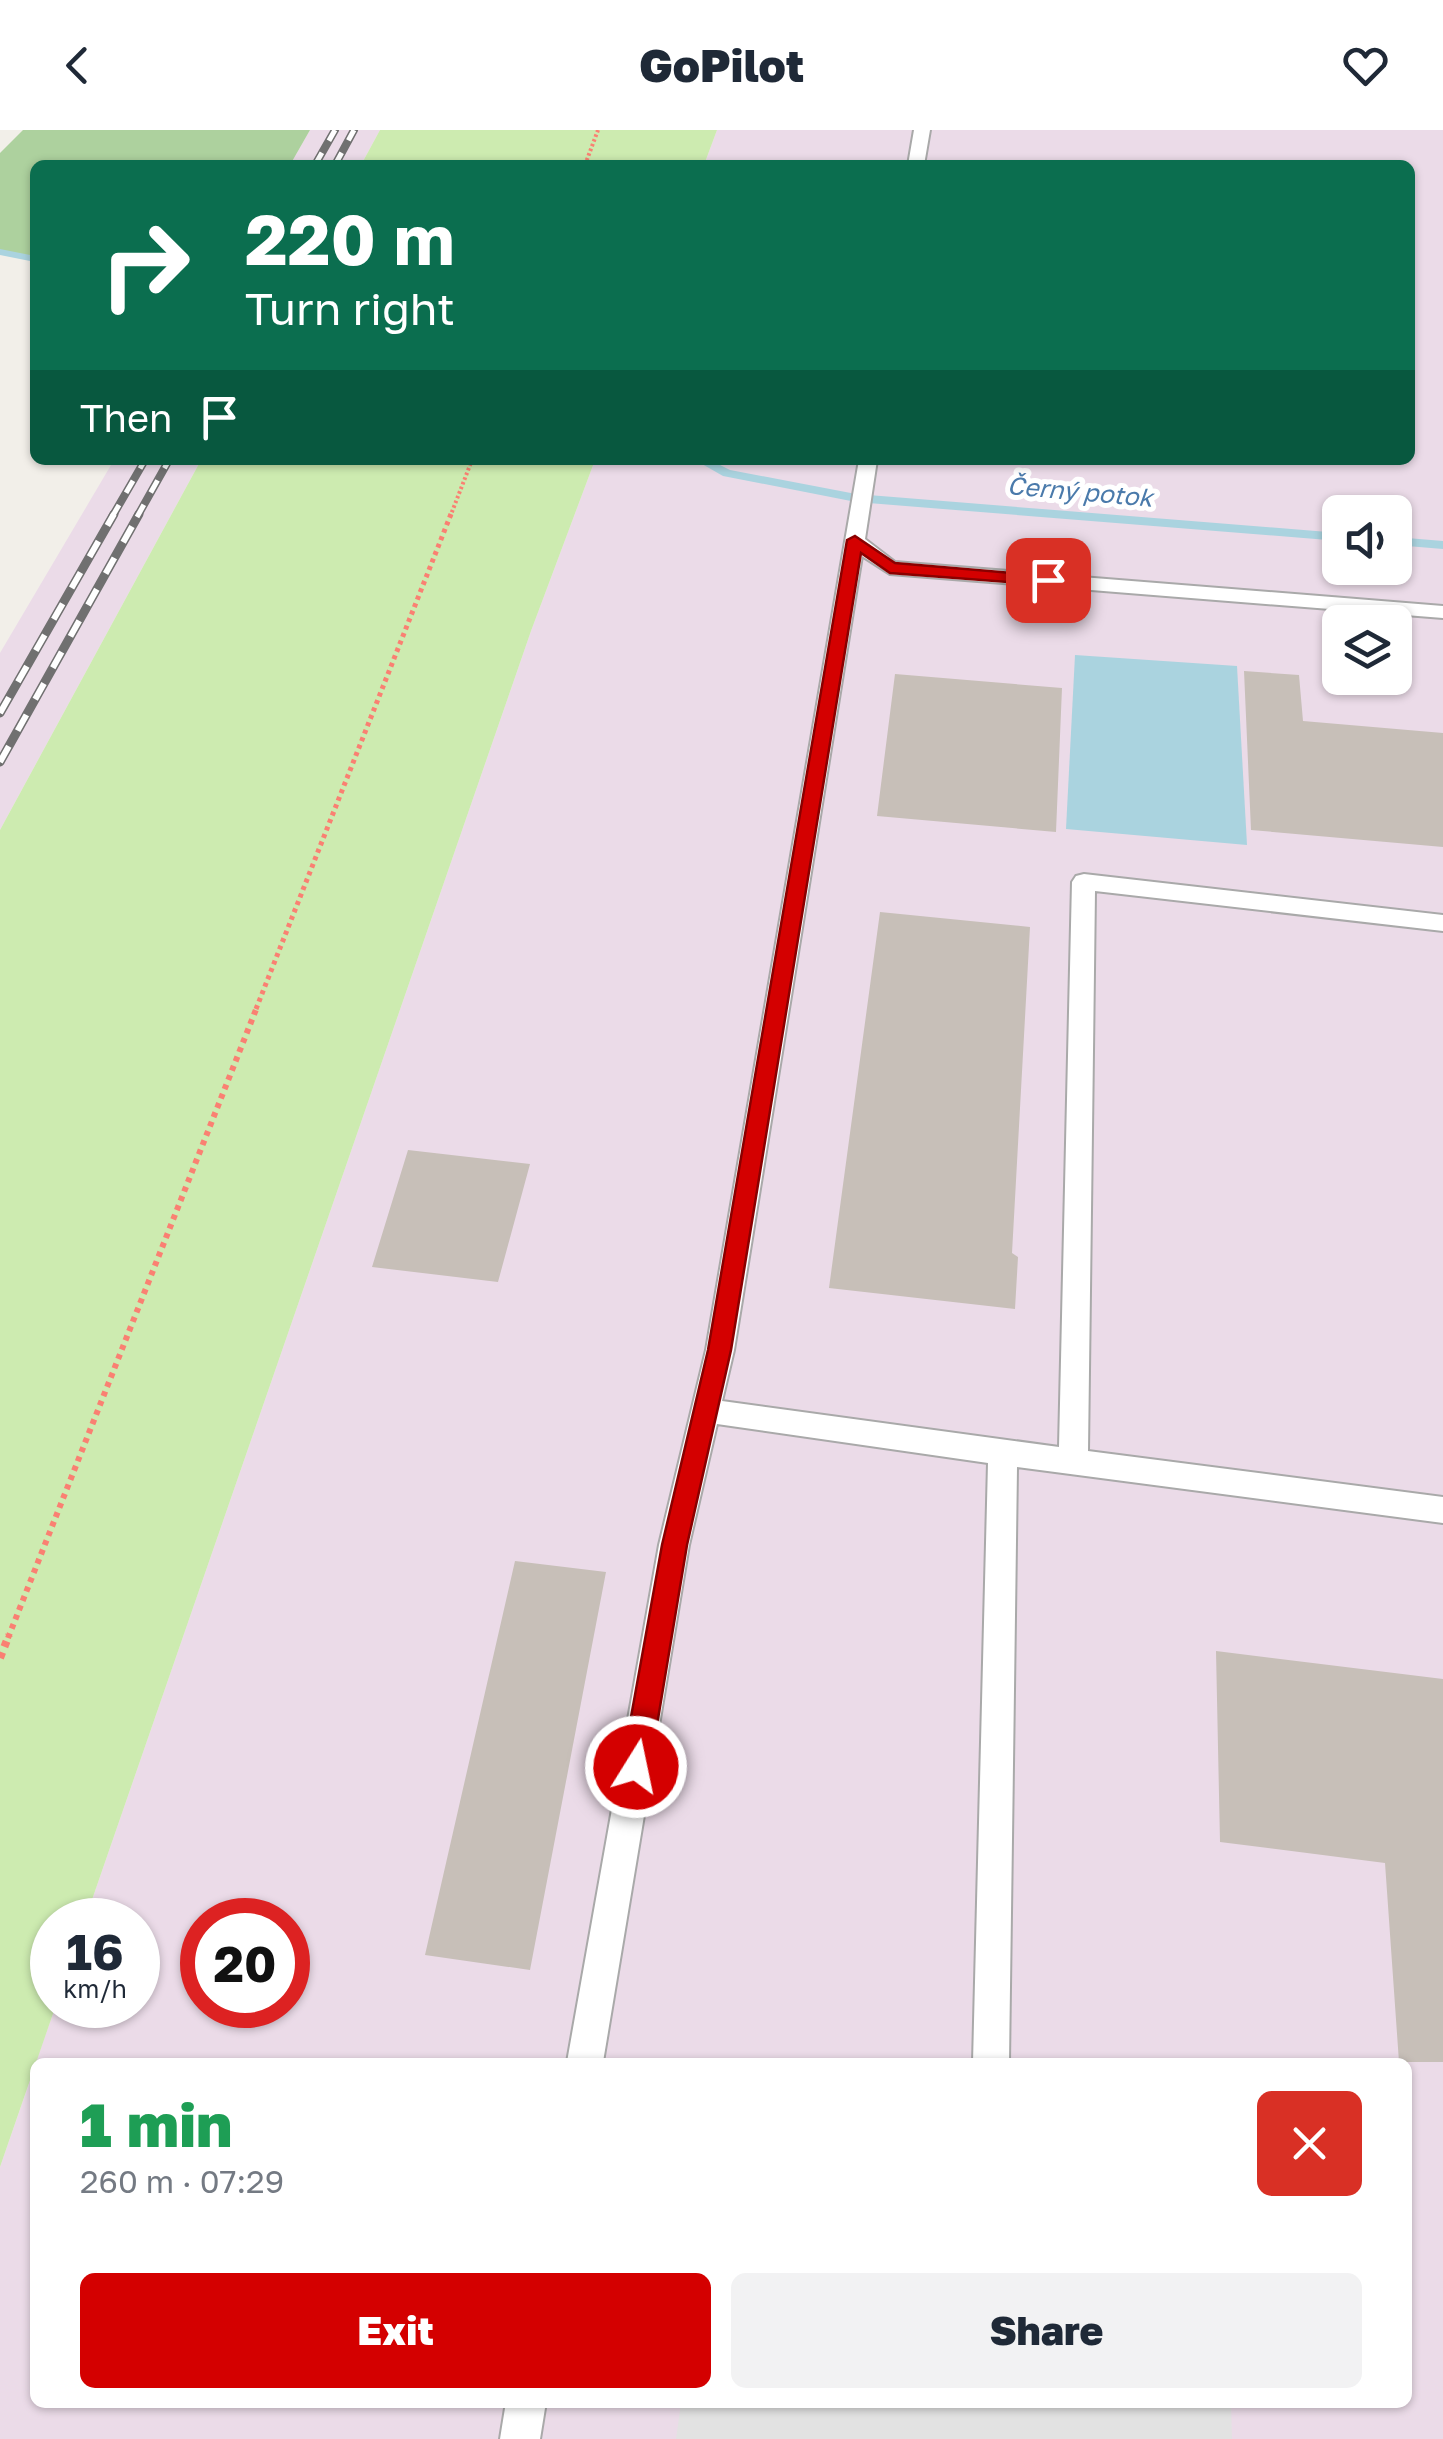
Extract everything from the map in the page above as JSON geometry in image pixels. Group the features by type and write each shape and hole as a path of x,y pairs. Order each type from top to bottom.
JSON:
{"lane":[{"path":"917,160 922,130"},
{"path":"586,2058 674,1545 720,1350 867,465"},
{"path":"857,527 890,568 1443,612"},
{"path":"1073,1458 1084,882 1443,923"},
{"path":"704,1410 770,1423 1073,1458 1443,1510"},
{"path":"991,2058 1003,1450"},
{"path":"520,2439 525,2408"}],"path":[{"path":"587,160 598,130"},
{"path":"0,1658 470,465"}],"shaded area":[{"path":"310,130 380,130 364,160 293,160"},
{"path":"717,130 1443,130 1443,2439 0,2439 0,2167 30,2080 30,2408 1412,2408 1412,2058 37,2058 48,2028 160,2028 160,1898 93,1898 531,631 593,465 1415,465 1415,160 706,160"},
{"path":"111,465 198,465 0,830 0,653"},
{"path":"680,2408 1231,2408 1232,2439 676,2439"}],"green space":[{"path":"23,130 310,130 293,160 30,160 30,256 0,253 0,153"},
{"path":"380,130 717,130 706,160 364,160"},
{"path":"198,465 593,465 531,631 93,1898 30,1898 30,2028 48,2028 38,2058 30,2058 30,2080 0,2167 0,830"}],"water":[{"path":"1075,655 1237,666 1247,845 1066,829"}],"building":[{"path":"1244,671 1299,675 1303,721 1443,733 1443,847 1251,830"},
{"path":"895,674 1062,688 1056,832 877,816"},
{"path":"880,912 1030,927 1012,1253 1018,1257 1015,1309 829,1288"},
{"path":"408,1150 530,1164 498,1282 372,1267"},
{"path":"515,1561 606,1572 530,1970 425,1955"},
{"path":"1216,1651 1443,1679 1443,2062 1399,2058 1385,1863 1220,1842"}],"waterway":[{"name":"Černý potok","path":"0,252 30,258"},
{"name":"Černý potok","path":"711,465 727,473 856,498 1322,536"},
{"name":"Černý potok","path":"1412,542 1443,545"}],"railway":[{"path":"318,160 335,130"},
{"path":"338,160 354,130"},
{"path":"112,517 142,465"},
{"path":"137,517 166,465"},
{"path":"0,713 114,514"},
{"path":"0,762 139,514"}],"route":[{"path":"636,1767 674,1545 720,1350 855,540 890,568 1048,580"}]}
